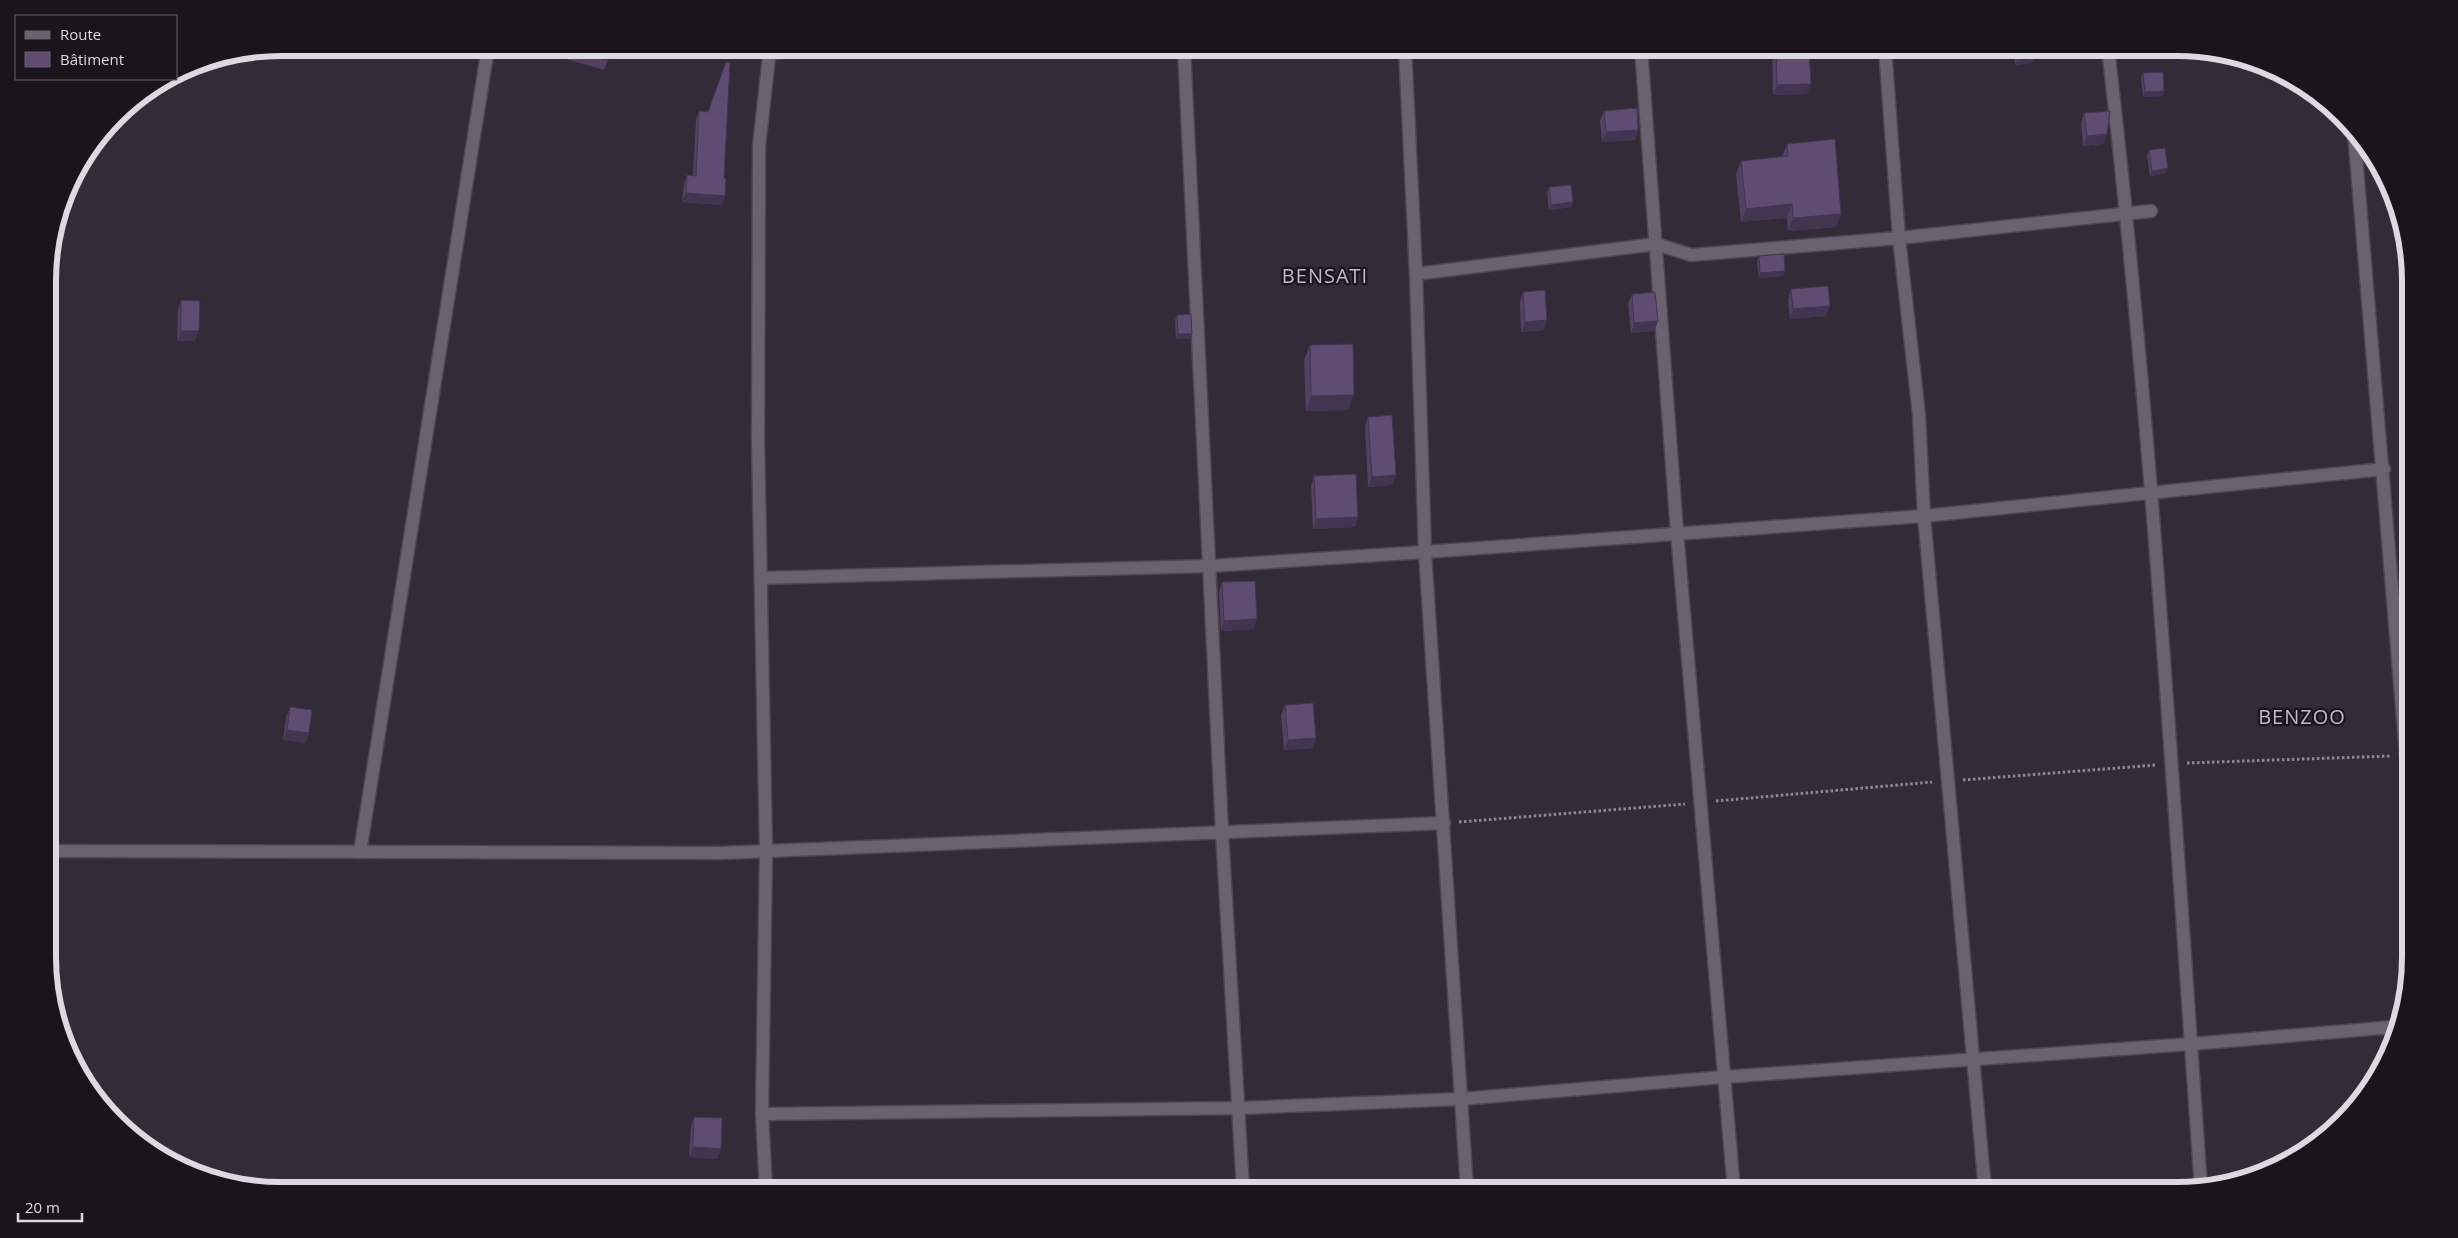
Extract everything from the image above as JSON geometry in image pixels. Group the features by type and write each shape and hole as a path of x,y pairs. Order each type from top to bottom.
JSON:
{"street":[{"path":"360,852 487,56"},
{"path":"766,1182 762,1114 766,851 758,441 758,146 769,56"},
{"path":"1184,56 1222,832 1243,1182"},
{"path":"1405,56 1416,274 1425,552 1466,1182"},
{"path":"1642,56 1677,532 1733,1182"},
{"path":"1886,56 1899,238 1919,415 1924,516 1984,1182"},
{"path":"2109,56 2127,214 2150,493 2201,1180"},
{"path":"2355,144 2384,469 2402,703"},
{"path":"1416,274 1656,244 1692,255 1899,238 2151,211"},
{"path":"761,578 1209,566 1425,552 1677,532 1924,516 2384,469"},
{"path":"56,852 766,851 1444,823"},
{"path":"762,1114 1238,1108 1461,1100 1724,1077 2191,1044 2390,1027"}],"path":[{"path":"1444,823 2170,763 2402,755"}],"building":[{"path":"594,56 609,56 608,60"},
{"path":"1776,56 1809,56 1811,84 1777,85"},
{"path":"2017,56 2034,56 2034,58 2017,60"},
{"path":"726,62 730,63 724,178 726,178 725,196 686,193 687,175 696,176 699,111 708,112"},
{"path":"2163,72 2164,91 2145,92 2143,73"},
{"path":"1637,108 1638,130 1606,132 1604,111"},
{"path":"2110,111 2107,134 2087,136 2084,113"},
{"path":"1835,139 1841,214 1793,218 1792,204 1746,209 1741,161 1788,156 1787,144"},
{"path":"2165,148 2168,168 2152,171 2149,150"},
{"path":"1571,185 1573,202 1551,205 1549,187"},
{"path":"1784,254 1785,271 1760,273 1759,256"},
{"path":"1828,286 1830,306 1793,309 1791,289"},
{"path":"1545,290 1547,320 1525,322 1523,292"},
{"path":"1655,292 1658,321 1634,323 1632,294"},
{"path":"181,300 200,301 199,331 181,331"},
{"path":"1191,314 1192,334 1178,334 1177,315"},
{"path":"1353,344 1354,395 1311,396 1310,345"},
{"path":"1392,415 1396,475 1372,477 1368,417"},
{"path":"1356,474 1358,517 1316,519 1314,476"},
{"path":"1255,581 1257,619 1224,621 1222,582"},
{"path":"1313,703 1316,738 1288,740 1285,705"},
{"path":"290,707 312,710 309,733 287,730"},
{"path":"694,1117 722,1118 721,1149 693,1147"}],"district":[{"name":"BENSATI","path":"1325,276"},
{"name":"BENZOO","path":"2302,717"}]}
